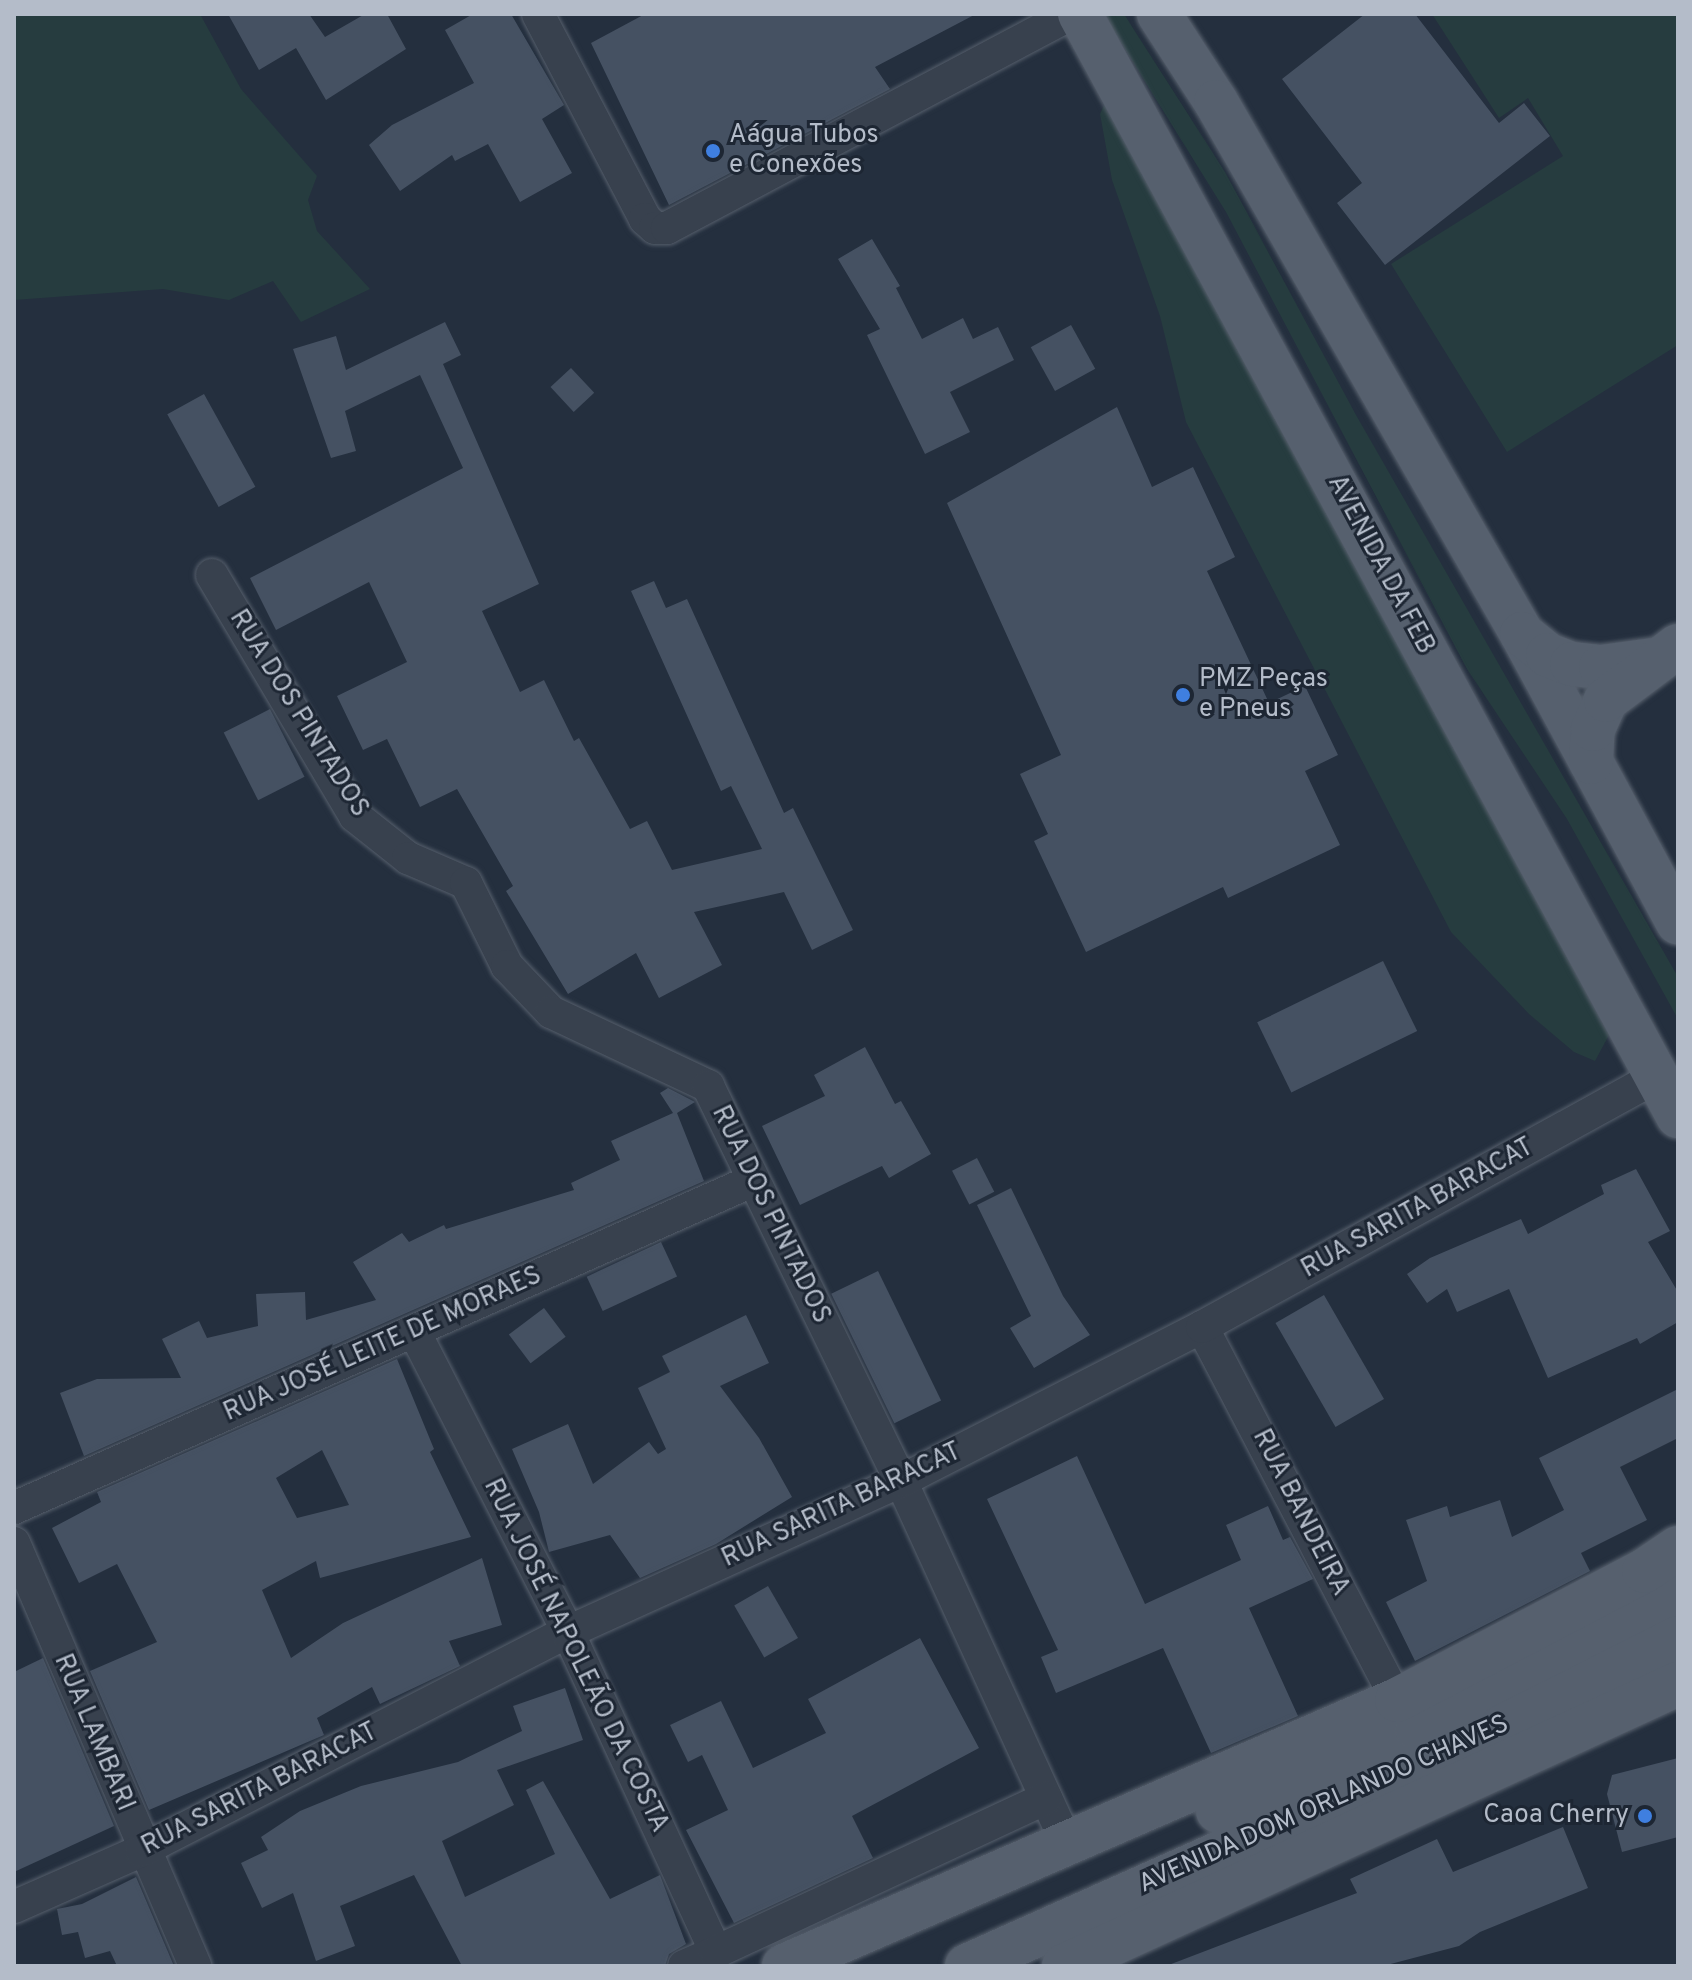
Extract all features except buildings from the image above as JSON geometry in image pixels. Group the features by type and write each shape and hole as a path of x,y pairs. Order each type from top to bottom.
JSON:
{"main road":[{"name":"AVENIDA DA FEB","path":"1080,14 1678,1116"},
{"path":"1159,14 1216,102 1522,634 1678,923"},
{"path":"1522,634 1548,655 1572,664 1601,667 1666,653"},
{"path":"1591,762 1593,729 1606,700 1666,653"},
{"path":"784,1966 1066,1841 1397,1700 1644,1571 1678,1548"},
{"path":"1495,1710 1678,1593"},
{"name":"AVENIDA DOM ORLANDO CHAVES","path":"967,1966 1495,1710 1678,1638"},
{"path":"1064,1966 1678,1684"},
{"name":"AVENIDA DOM ORLANDO CHAVES","path":"853,1966 1417,1729 1495,1710"}],"street":[{"path":"538,14 645,219 655,228 667,228 1072,14"},
{"name":"RUA DOS PINTADOS","path":"212,575 355,816 408,858 466,883 507,966 551,1012 708,1086 901,1481 1066,1841"},
{"name":"RUA SARITA BARACAT","path":"14,1907 141,1851 568,1632 901,1481 1202,1327 1656,1077"},
{"name":"RUA JOSÉ LEITE DE MORAES","path":"14,1508 752,1181"},
{"name":"RUA BANDEIRA","path":"1202,1327 1397,1700"},
{"name":"RUA JOSÉ NAPOLEÃO DA COSTA","path":"414,1331 568,1632 716,1952"},
{"name":"RUA LAMBARI","path":"14,1543 141,1851 195,1966"},
{"path":"684,1966 1046,1798"}],"green space":[{"path":"14,14 200,14 241,89 317,176 308,200 317,231 370,289 301,322 273,281 229,300 163,289 14,300"},
{"path":"1103,14 1124,14 1225,172 1356,415 1678,977 1678,1019 1567,819 1467,669 1226,212"},
{"path":"1432,14 1678,14 1678,345 1507,452 1391,264 1563,156 1528,98 1499,118"},
{"path":"1107,99 1609,1035 1595,1061 1574,1052 1529,1014 1451,932 1186,422 1160,316 1112,180 1100,114"}],"place":[{"name":"Aágua Tubos e Conexões","path":"713,151"},
{"name":"PMZ Peças e Pneus","path":"1183,695"},
{"name":"Caoa Cherry","path":"1645,1816"}]}
